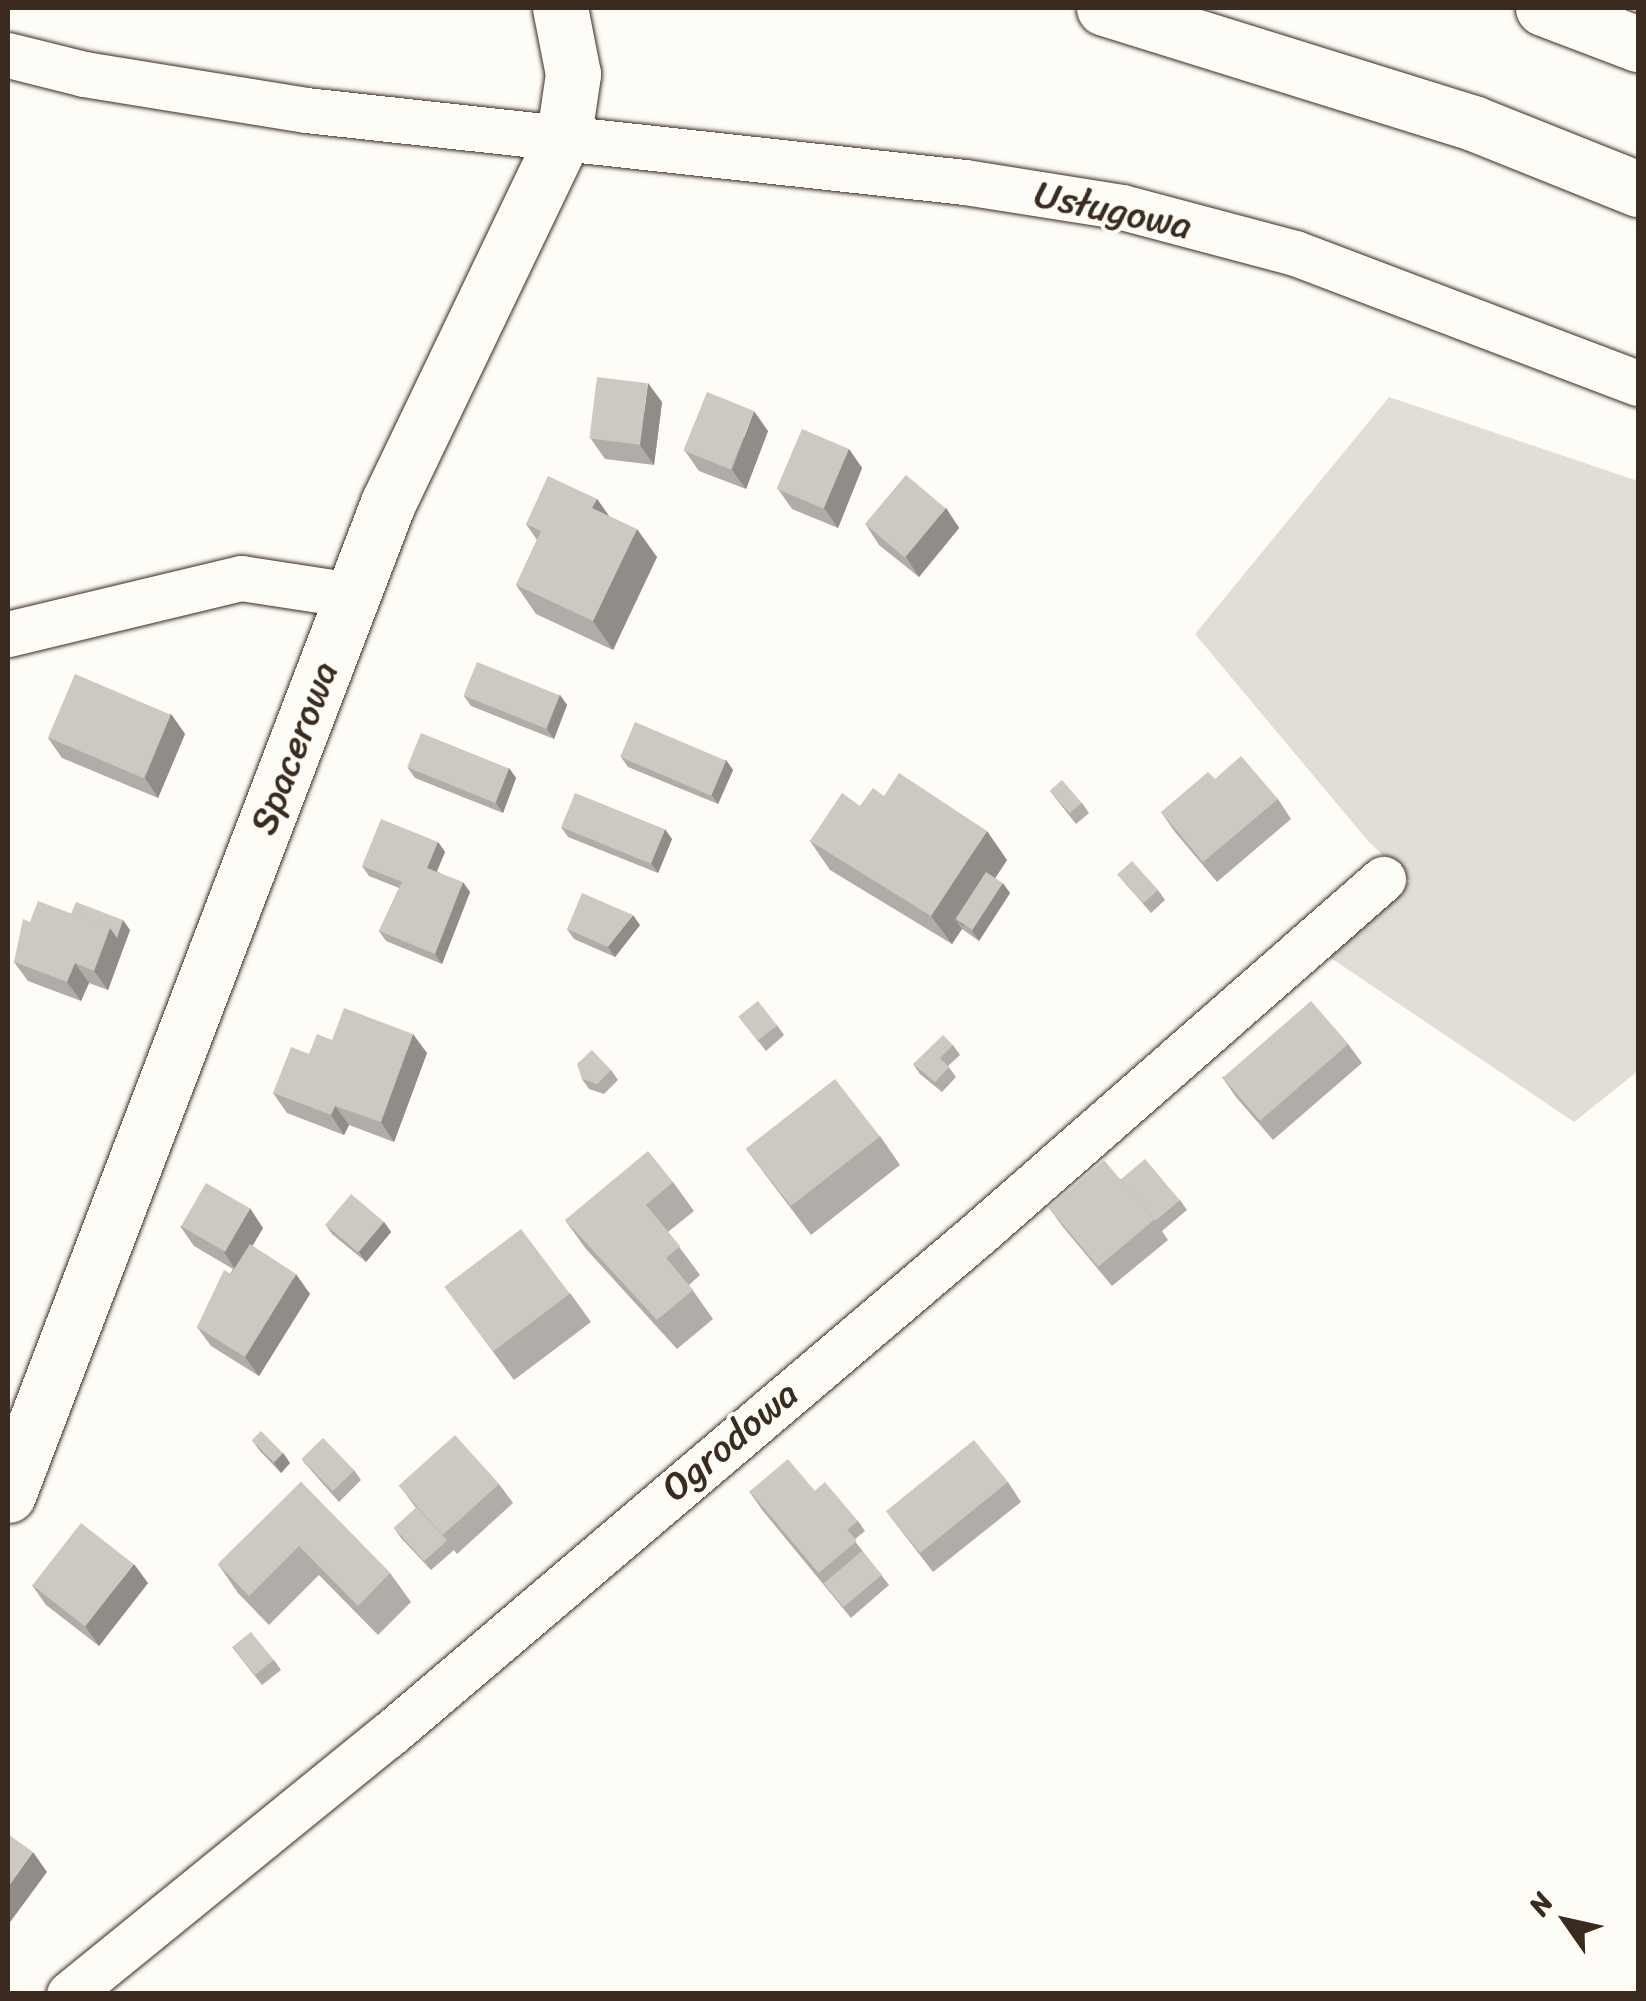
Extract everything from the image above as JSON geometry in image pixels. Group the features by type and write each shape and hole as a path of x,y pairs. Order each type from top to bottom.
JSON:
{"main road":[{"name":"Spacerowa","path":"8,1494 388,503 564,135 573,74 560,8"},
{"path":"1104,8 1473,123 1638,188"},
{"path":"1543,8 1638,44"}],"street":[{"name":"Usługowa","path":"8,55 84,74 306,110 564,135 1122,207 1296,253 1638,384"},
{"path":"8,634 240,578 352,595"},
{"name":"Ogrodowa","path":"70,1994 387,1736 980,1232 1383,879"}],"shaded area":[{"path":"1389,397 1638,481 1638,1071 1574,1122 1325,954 1410,881 1368,841 1195,634"}],"building":[{"path":"597,377 648,383 640,445 589,439"},
{"path":"707,392 754,411 731,470 683,450"},
{"path":"802,429 849,449 824,509 777,489"},
{"path":"906,475 946,508 905,557 865,524"},
{"path":"548,476 597,499 592,508 637,529 593,621 516,585 541,531 526,524"},
{"path":"477,662 560,695 546,729 464,695"},
{"path":"75,674 171,715 144,778 48,738"},
{"path":"635,722 726,761 711,796 620,757"},
{"path":"421,733 509,769 495,803 407,767"},
{"path":"1241,756 1278,799 1203,862 1161,812 1208,772 1215,779"},
{"path":"899,773 987,831 931,916 810,841 842,793 860,806 873,788 884,796"},
{"path":"1062,780 1082,803 1070,813 1050,790"},
{"path":"575,793 665,829 651,864 561,827"},
{"path":"381,819 438,842 427,868 463,882 435,954 379,931 402,882 362,866"},
{"path":"1132,861 1158,890 1143,903 1117,874"},
{"path":"986,872 1003,883 972,930 956,919"},
{"path":"582,893 633,915 608,947 567,929"},
{"path":"38,901 110,928 94,971 75,963 67,982 14,962 23,919 30,922"},
{"path":"76,902 123,920 117,938 110,928 71,914"},
{"path":"758,1001 777,1025 757,1041 738,1016"},
{"path":"1311,1001 1348,1044 1260,1121 1223,1078"},
{"path":"344,1008 413,1034 381,1122 335,1106 331,1115 273,1093 291,1047 309,1054 317,1034 332,1040"},
{"path":"943,1035 953,1045 940,1058 949,1067 935,1082 913,1064"},
{"path":"592,1050 611,1070 597,1084 582,1079 577,1064"},
{"path":"835,1079 880,1137 791,1206 746,1149"},
{"path":"648,1151 673,1182 646,1205 680,1246 666,1258 693,1290 657,1320 565,1220"},
{"path":"1145,1159 1180,1200 1155,1221 1120,1180"},
{"path":"1104,1160 1154,1220 1098,1267 1048,1207"},
{"path":"206,1183 250,1208 225,1252 181,1226"},
{"path":"351,1194 384,1222 358,1252 325,1225"},
{"path":"521,1229 570,1294 493,1351 444,1287"},
{"path":"250,1244 296,1274 245,1357 197,1327 224,1270 231,1274"},
{"path":"261,1431 283,1453 274,1462 252,1440"},
{"path":"455,1435 499,1484 443,1535 399,1486"},
{"path":"323,1438 354,1470 333,1491 301,1459"},
{"path":"974,1440 1008,1482 920,1553 886,1511"},
{"path":"788,1459 857,1541 818,1573 750,1491"},
{"path":"301,1482 390,1573 358,1606 299,1546 249,1596 218,1564"},
{"path":"825,1482 858,1521 846,1531 814,1492"},
{"path":"417,1507 447,1540 424,1561 394,1528"},
{"path":"81,1523 134,1564 85,1627 32,1585"},
{"path":"862,1551 882,1575 844,1607 824,1583"},
{"path":"251,1632 274,1660 255,1675 232,1647"},
{"path":"8,1834 33,1852 8,1887"}]}
